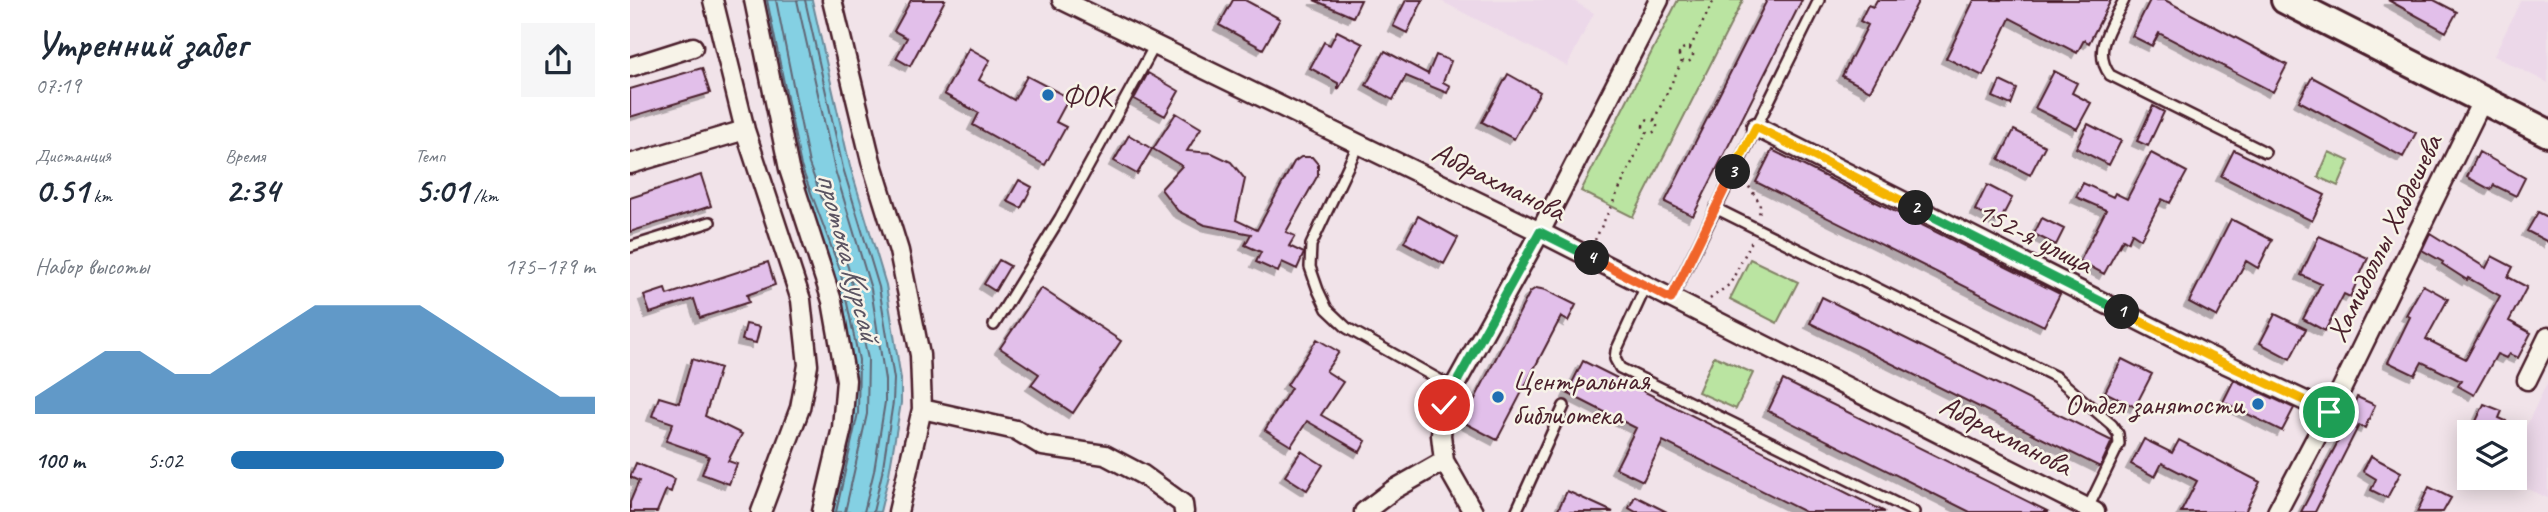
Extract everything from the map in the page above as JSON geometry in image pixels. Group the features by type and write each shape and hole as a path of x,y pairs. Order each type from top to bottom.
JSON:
{"street":[{"path":"713,0 745,130 802,300 808,365 800,408 761,512"},
{"path":"754,0 789,169 832,301 846,380 842,428 822,512"},
{"path":"832,0 871,161 899,251 920,355 922,409 898,512"},
{"name":"Абдрахманова","path":"1062,0 1540,232 2092,510"},
{"path":"1473,512 1444,461 1441,435 1444,405 1540,232 1659,0"},
{"path":"2285,0 2548,133"},
{"path":"630,67 693,47"},
{"name":"Хамидоллы Хабдешева","path":"2277,512 2482,101"},
{"name":"152-я улица","path":"1756,127 2209,356 2329,412"},
{"path":"630,164 745,130"},
{"path":"2527,380 2548,337"},
{"path":"922,409 1016,430 1042,446 1105,455 1143,475 1183,504 1184,512"},
{"path":"1364,512 1392,490 1444,461"}],"lane":[{"path":"1671,299 1819,0"},
{"path":"2124,0 2101,50 2102,64 2110,75 2265,152"},
{"path":"994,325 1060,218 1156,44"},
{"path":"1359,143 1311,245 1310,267 1318,290 1327,309 1348,328 1454,388"},
{"path":"1715,208 2056,377 2112,425 2118,434 2119,444 2092,510"},
{"path":"630,247 710,222"},
{"path":"1646,286 1616,351 1615,359 1620,368 1914,512"},
{"path":"1516,512 1564,406"}],"path":[{"path":"1682,61 1688,62 1693,57 1690,48 1714,0"},
{"path":"1682,61 1679,58 1680,51 1690,48"},
{"path":"1654,120 1682,61"},
{"path":"1646,133 1644,123 1649,119 1654,120"},
{"path":"1646,133 1654,133 1657,129 1654,120"},
{"path":"1587,256 1646,133"},
{"path":"1711,299 1730,284 1758,230 1760,204 1736,165"}],"shaded area":[{"path":"1439,0 1572,0 1594,13 1567,66"},
{"path":"2521,0 2548,0 2548,83 2494,56"},
{"path":"2548,381 2548,498 2527,488 2527,424"}],"green space":[{"path":"1678,0 1743,0 1633,217 1581,191"},
{"path":"2329,152 2349,161 2338,186 2318,177"},
{"path":"1750,259 1798,282 1777,323 1730,299"},
{"path":"1714,356 1753,373 1736,409 1698,392"}],"water":[{"name":"протока Курсай","path":"760,0 812,0 850,166 886,285 901,379 901,403 880,512 829,512 851,411 852,361 834,272 794,168"}],"building":[{"path":"911,0 945,0 910,66 896,58 907,38 894,31"},
{"path":"1233,0 1245,0 1280,19 1263,49 1219,25"},
{"path":"1314,0 1361,0 1353,17"},
{"path":"1406,0 1423,0 1407,33 1393,26"},
{"path":"1767,0 1802,0 1693,216 1665,202"},
{"path":"1877,0 1919,0 1870,91 1842,76 1868,25 1860,21 1868,5 1873,7"},
{"path":"1974,0 2111,0 2089,43 2084,40 2077,53 2010,18 1983,76 1946,58"},
{"path":"2150,0 2165,0 2287,65 2273,92 2159,33 2152,46 2132,36"},
{"path":"2388,0 2434,0 2457,12 2446,32"},
{"path":"1337,31 1363,44 1338,90 1338,83 1310,68 1324,42 1330,45"},
{"path":"969,48 990,60 979,80 1014,100 1027,76 1069,98 1056,122 1066,127 1045,165 973,125 979,113 944,94"},
{"path":"1385,51 1428,74 1436,55 1451,61 1443,82 1450,86 1447,93 1406,76 1393,100 1366,85"},
{"path":"702,68 710,93 630,117 630,89"},
{"path":"2054,71 2077,83 2072,93 2091,103 2077,129 2035,108"},
{"path":"1148,73 1179,91 1165,116 1134,99"},
{"path":"1508,74 1540,92 1514,139 1482,122"},
{"path":"2312,77 2416,133 2403,157 2299,101"},
{"path":"2000,81 2017,89 2011,105 1993,97"},
{"path":"2153,106 2164,112 2148,146 2137,141"},
{"path":"1176,113 1201,128 1187,151 1212,153 1231,162 1245,179 1236,220 1257,230 1294,162 1301,157 1312,157 1318,164 1318,175 1286,232 1295,236 1289,246 1304,253 1297,269 1282,262 1278,272 1256,262 1261,252 1245,245 1251,234 1205,225 1178,211 1161,189 1182,166 1153,149"},
{"path":"2088,124 2121,141 2109,165 2076,148"},
{"path":"2014,130 2045,146 2030,175 1999,159"},
{"path":"1129,135 1152,149 1137,174 1114,161"},
{"path":"1772,150 2060,294 2044,326 1756,182"},
{"path":"2234,150 2325,195 2312,221 2221,176"},
{"path":"2479,152 2525,178 2516,196 2494,185 2491,190 2467,177"},
{"path":"2151,153 2187,172 2170,203 2162,199 2141,239 2132,233 2128,242 2123,239 2104,274 2080,261 2106,210 2076,197 2083,183 2113,197 2115,193 2127,199"},
{"path":"701,175 711,206 630,232 630,198"},
{"path":"1019,180 1032,187 1021,208 1007,201"},
{"path":"1987,185 2012,198 1999,223 1975,210"},
{"path":"2538,212 2548,217 2548,242 2527,231"},
{"path":"1418,216 1458,238 1444,264 1404,242"},
{"path":"2042,218 2064,229 2056,245 2034,234"},
{"path":"2231,219 2272,240 2258,268 2246,261 2217,317 2189,302"},
{"path":"2430,233 2486,268 2492,256 2513,267 2508,277 2527,287 2509,321 2531,333 2518,358 2509,354 2506,358 2497,354 2474,395 2458,386 2461,381 2422,362 2415,375 2388,362 2410,317 2406,315 2423,285 2448,299 2426,339 2466,359 2500,296 2468,278 2467,280 2422,250"},
{"path":"2319,236 2368,258 2350,297 2344,294 2325,331 2303,319 2321,284 2301,275"},
{"path":"999,260 1010,266 995,291 984,284"},
{"path":"768,262 775,285 747,295 749,302 700,318 694,299 650,313 644,296 665,289 667,295"},
{"path":"1041,288 1121,341 1073,413 1031,385 1039,374 1000,348"},
{"path":"1536,288 1576,305 1568,321 1561,317 1497,440 1463,422 1530,292"},
{"path":"1822,297 2112,441 2100,467 1810,323"},
{"path":"2275,314 2306,329 2290,359 2260,343"},
{"path":"746,324 760,327 756,343 742,340"},
{"path":"1317,339 1339,352 1326,371 1343,382 1321,415 1366,441 1360,452 1307,421 1291,446 1265,430 1291,388 1287,385"},
{"path":"692,359 720,368 705,416 742,434 728,461 737,464 729,484 702,474 709,456 666,441 673,423 652,416 659,397 679,403"},
{"path":"2122,359 2152,374 2135,407 2105,392"},
{"path":"1583,361 1885,512 1805,512 1663,441 1643,481 1616,468 1636,428 1567,393"},
{"path":"1783,380 2049,512 1970,512 1768,411"},
{"name":"Отдел занятости","path":"2234,380 2294,408 2282,431 2223,402"},
{"path":"2357,397 2375,405 2365,428 2359,425 2315,512 2301,512 2343,432"},
{"path":"2484,404 2502,411 2499,418 2504,420 2477,420"},
{"path":"2144,439 2172,453 2179,440 2260,482 2245,512 2181,512 2197,481 2162,463 2155,477 2131,464"},
{"path":"1301,451 1323,465 1307,490 1285,476"},
{"path":"2371,456 2401,472 2387,498 2371,490 2376,479 2363,471"},
{"path":"636,463 675,479 671,492 666,490 657,512 630,512 630,502 639,481 630,477"},
{"path":"2429,487 2451,498 2443,512 2417,512"},
{"path":"1567,491 1613,512 1557,512"},
{"path":"1635,496 1667,512 1636,512 1629,508"}],"place":[{"name":"ФОК","path":"1048,95"},
{"name":"Центральная библиотека","path":"1498,397"},
{"name":"Отдел занятости","path":"2258,404"}],"route":[{"path":"1444,405 1540,232 1671,299 1756,127 2209,356 2329,412"}]}
